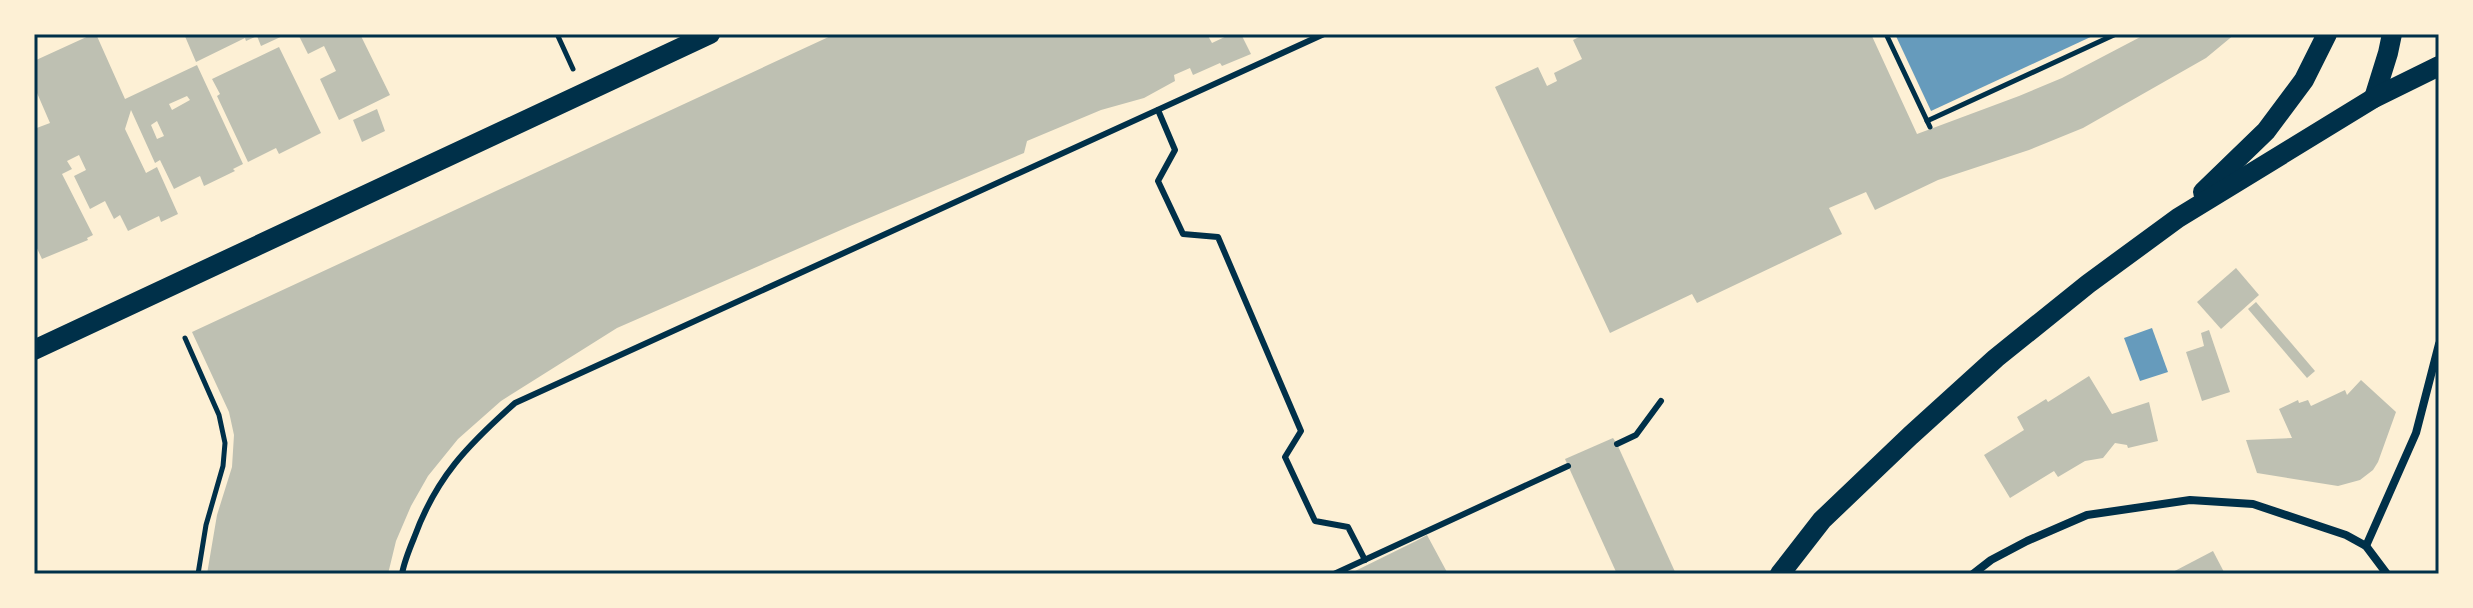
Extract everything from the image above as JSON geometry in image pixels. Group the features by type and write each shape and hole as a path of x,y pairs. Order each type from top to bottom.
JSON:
{"main road":[{"path":"34,350 710,34"},
{"path":"2178,218 2266,131 2304,80 2327,34"},
{"path":"2374,98 2392,34"},
{"path":"1780,574 1822,520 1996,358 2088,284 2178,218 2374,98 2439,66"}],"street":[{"path":"2366,546 2416,433 2439,344"},
{"path":"1973,574 1991,560 2027,541 2087,515 2190,500 2253,504 2346,535 2366,546 2387,574"}],"lane":[{"path":"402,574 425,507 449,469 515,403 1324,34"},
{"path":"1158,110 1175,150 1158,181 1183,234 1218,237 1301,431 1285,457 1315,521 1348,527 1365,560"},
{"path":"1617,444 1636,435 1661,401"},
{"path":"1334,574 1568,466"}],"path":[{"path":"557,34 583,92"},
{"path":"1886,34 1929,124 2116,34"},
{"path":"185,338 219,415 225,443 223,466 209,512 198,574"}],"water":[{"path":"1895,34 2097,34 1931,111"},
{"path":"2152,328 2168,372 2140,381 2124,338"}],"building":[{"path":"96,34 125,99 197,65 243,164 204,186 200,176 174,189 160,160 155,163 131,110 125,129 146,173 157,167 178,214 161,222 159,216 128,231 120,215 114,219 105,201 90,209 74,176 86,170 79,155 67,161 72,169 62,174 93,235 42,259 34,242 34,129 50,123 34,86 34,61","holes":["187,96 190,100 172,110 169,104","157,121 164,136 157,139 151,125"]},
{"path":"184,34 287,34 261,46 257,36 246,41 245,38 196,62"},
{"path":"298,34 360,34 390,95 339,120 320,79 336,71 324,46 308,54"},
{"path":"835,34 1207,34 1212,43 1231,34 1241,34 1251,54 1193,75 1190,68 1174,75 1175,81 1144,98 1101,110 1027,141 1024,153 617,328 501,401 458,439 428,476 411,506 396,541 388,574 207,574 217,515 232,467 234,435 229,412 192,332"},
{"path":"1585,34 1871,34 1917,134 2062,78 2146,34 2235,34 2206,58 2083,128 2029,150 1938,180 1875,210 1866,192 1829,208 1842,234 1697,303 1692,294 1610,333 1495,87 1538,67 1547,86 1557,81 1554,73 1582,59 1573,40"},
{"path":"279,47 321,133 279,154 276,148 248,162 212,79"},
{"path":"377,109 385,131 362,142 353,120"},
{"path":"2236,268 2259,295 2221,329 2197,302"},
{"path":"2256,302 2315,371 2307,378 2248,309"},
{"path":"2209,330 2230,392 2202,401 2186,352 2204,346 2201,333"},
{"path":"2089,376 2112,414 2149,402 2158,441 2128,448 2127,445 2115,443 2103,458 2085,461 2058,477 2054,471 2010,498 1984,455 2024,430 2017,417"},
{"path":"2361,380 2396,412 2373,470 2360,480 2338,486 2257,473 2246,440 2292,438 2279,409 2298,400 2299,403 2308,400 2311,406 2345,390 2347,395"},
{"path":"1613,438 1676,574 1617,574 1565,459"},
{"path":"1427,535 1448,574 1349,574 1416,541"},
{"path":"2213,551 2225,574 2169,574"}]}
